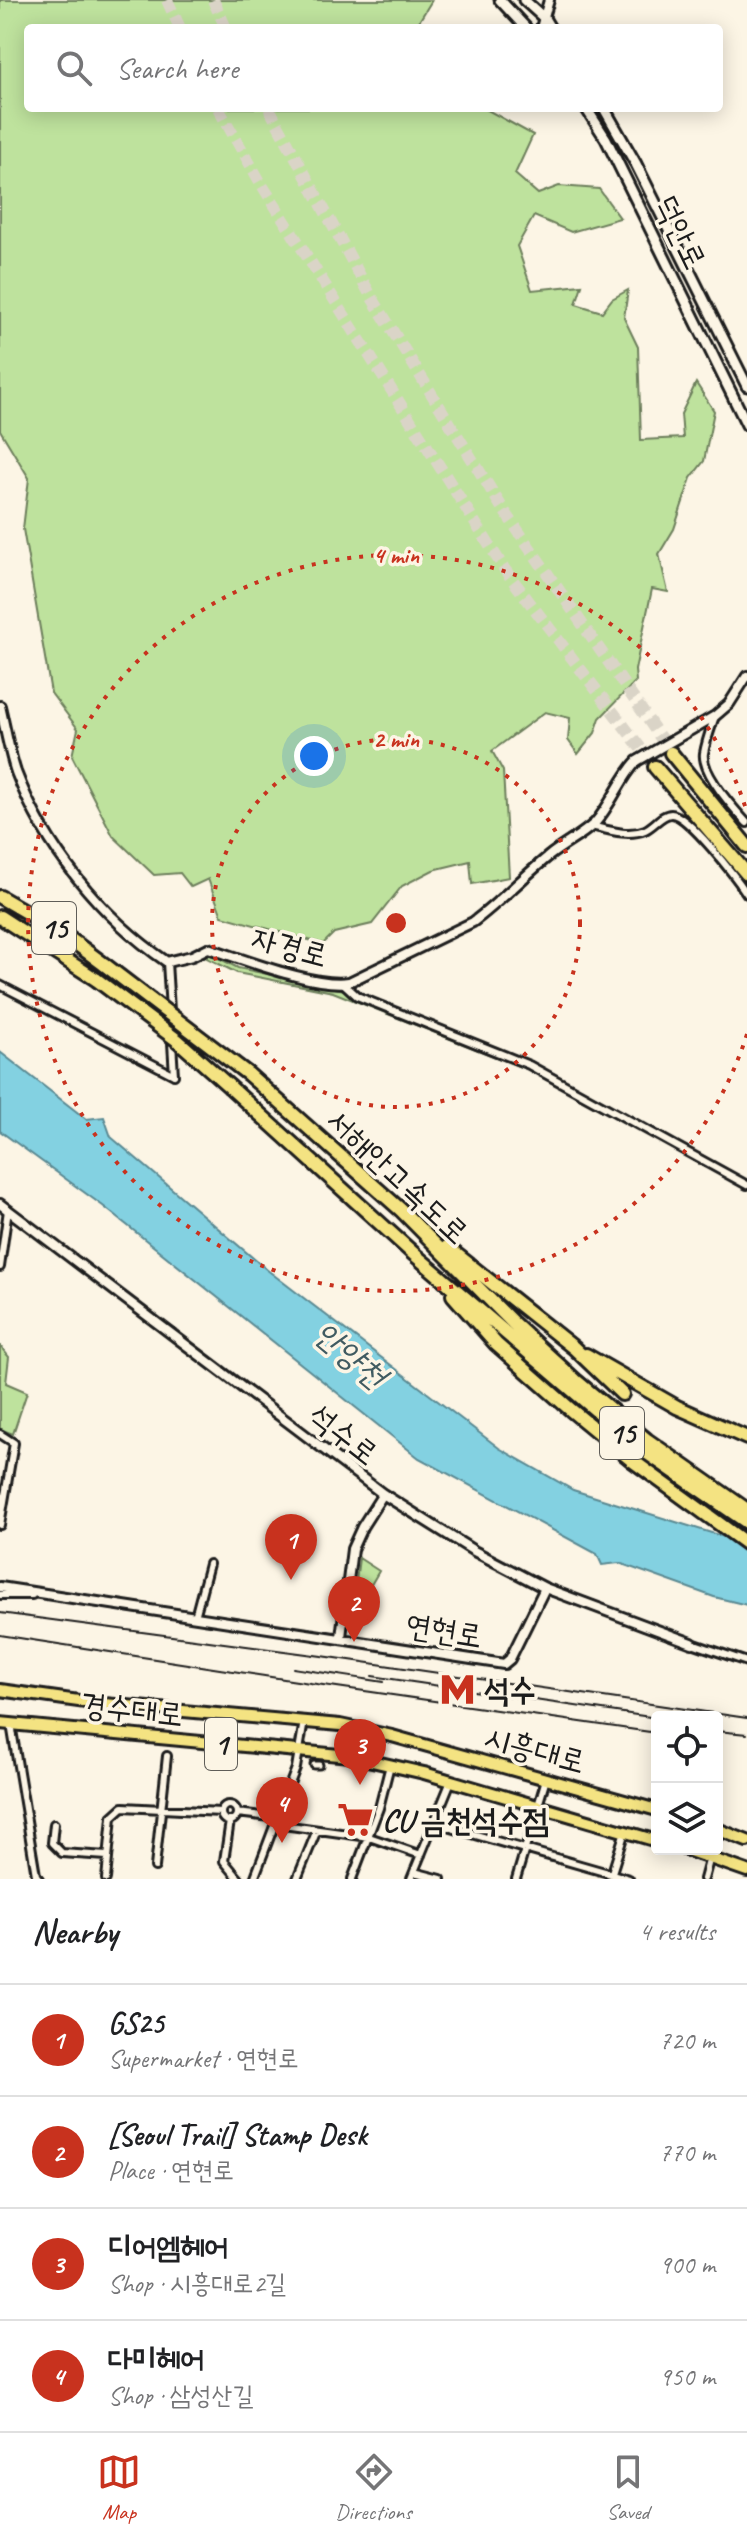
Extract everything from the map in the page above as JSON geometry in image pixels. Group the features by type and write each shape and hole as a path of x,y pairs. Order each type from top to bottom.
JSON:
{"highway":[{"path":"671,753 747,846"},
{"path":"655,767 747,877"},
{"name":"서해안고속도로","path":"0,897 62,933 248,1074 401,1210 509,1327 640,1448 747,1522"},
{"name":"서해안고속도로","path":"0,917 97,980 177,1040 415,1255 647,1440 747,1510"},
{"path":"401,1210 574,1348 622,1394"},
{"path":"415,1255 496,1344 571,1410 633,1461 747,1544"},
{"path":"574,1348 677,1407 747,1438"}],"main road":[{"path":"500,0 522,24"},
{"path":"524,0 542,23"},
{"name":"덕안로","path":"589,112 606,139 747,425"},
{"name":"덕안로","path":"606,112 636,164 747,386"},
{"name":"경수대로","path":"0,1690 93,1703 304,1721"},
{"name":"시흥대로","path":"304,1721 392,1736 651,1808"},
{"name":"경수대로","path":"6,1724 350,1756 390,1765"},
{"name":"시흥대로","path":"390,1765 651,1839"},
{"path":"723,1831 747,1841"},
{"path":"704,1855 747,1871"}],"street":[{"path":"542,23 549,0"},
{"name":"자경로","path":"167,962 192,956 208,948 318,982 343,983 473,922 552,853 591,826 606,809 637,761 715,716 729,704 747,676"},
{"path":"0,706 16,771 49,836 78,880 108,915 167,962 174,1075 0,985"},
{"path":"715,716 703,754 704,762 723,797 747,823"},
{"path":"591,826 629,834 646,830 668,814 674,814 684,820 729,867 747,894"},
{"path":"343,983 357,996 529,1065 747,1185"},
{"path":"0,1267 4,1207"},
{"name":"석수로","path":"4,1207 383,1494 474,1551 545,1588 692,1643"},
{"path":"0,1434 14,1443 0,1525"},
{"path":"341,1637 352,1549 383,1494"},
{"path":"195,1617 209,1564"},
{"name":"연현로","path":"0,1587 504,1664 510,1659 545,1588"},
{"path":"0,1595 58,1596"},
{"path":"692,1643 747,1662"},
{"path":"254,1879 296,1768 304,1721"},
{"path":"6,1724 39,1879"},
{"path":"155,1867 167,1756"},
{"path":"352,1879 379,1808 390,1765"},
{"path":"516,1879 546,1779"},
{"path":"441,1879 413,1875 451,1781"},
{"path":"221,1812 226,1805 231,1805 237,1813 317,1830 369,1837 421,1855"},
{"path":"106,1879 112,1817 123,1807 221,1812"},
{"path":"221,1812 223,1819 230,1821"},
{"path":"237,1813 230,1821 224,1861 239,1879"},
{"path":"434,1823 629,1879"},
{"path":"54,1824 52,1843 62,1853 107,1856"},
{"path":"297,1879 317,1830"},
{"path":"611,1876 625,1831"},
{"path":"704,1879 710,1857"}],"green space":[{"path":"0,0 432,0 417,24 24,24 24,112 491,112 533,135 515,174 538,194 559,186 599,189 620,218 571,232 534,216 517,246 532,290 582,285 576,304 602,312 612,299 628,290 624,318 638,347 641,440 683,438 681,414 696,383 714,411 704,461 691,478 674,529 659,554 668,592 652,589 635,670 636,681 600,718 595,733 578,754 568,740 570,718 545,712 492,751 503,771 509,877 472,884 470,861 433,870 402,886 372,924 334,933 323,944 222,916 208,879 191,887 180,873 154,875 113,836 72,756 78,729 51,693 23,529 29,478 0,430"},
{"path":"207,952 238,968 345,990 525,1063 523,1068 333,992 237,973 199,954"},
{"path":"0,1346 9,1357 6,1383 27,1392 13,1434 0,1429"},
{"path":"359,1558 379,1571 358,1607 353,1606"}],"water":[{"name":"안양천","path":"0,1052 86,1119 104,1117 111,1137 266,1269 499,1448 573,1490 747,1544 747,1605 714,1597 619,1563 602,1565 597,1554 419,1458 103,1206 0,1131"}],"tunnel":[{"path":"167,0 178,24"},
{"path":"213,0 224,24"},
{"path":"220,112 262,185 505,570 655,767"},
{"path":"271,112 371,296 501,506 671,753"}],"railway":[{"path":"0,1613 747,1718"},
{"path":"0,1635 651,1732"},
{"path":"293,1668 384,1682"},
{"path":"372,1676 651,1717"},
{"path":"723,1732 747,1734"}],"place":[{"name":"GS25","path":"291,1580"},
{"name":"[Seoul Trail] Stamp Desk","path":"354,1642"},
{"name":"석수","path":"458,1690"},
{"name":"디어엠헤어","path":"360,1785"},
{"name":"CU 금천석수점","path":"356,1820"},
{"name":"다미헤어","path":"282,1843"}]}
